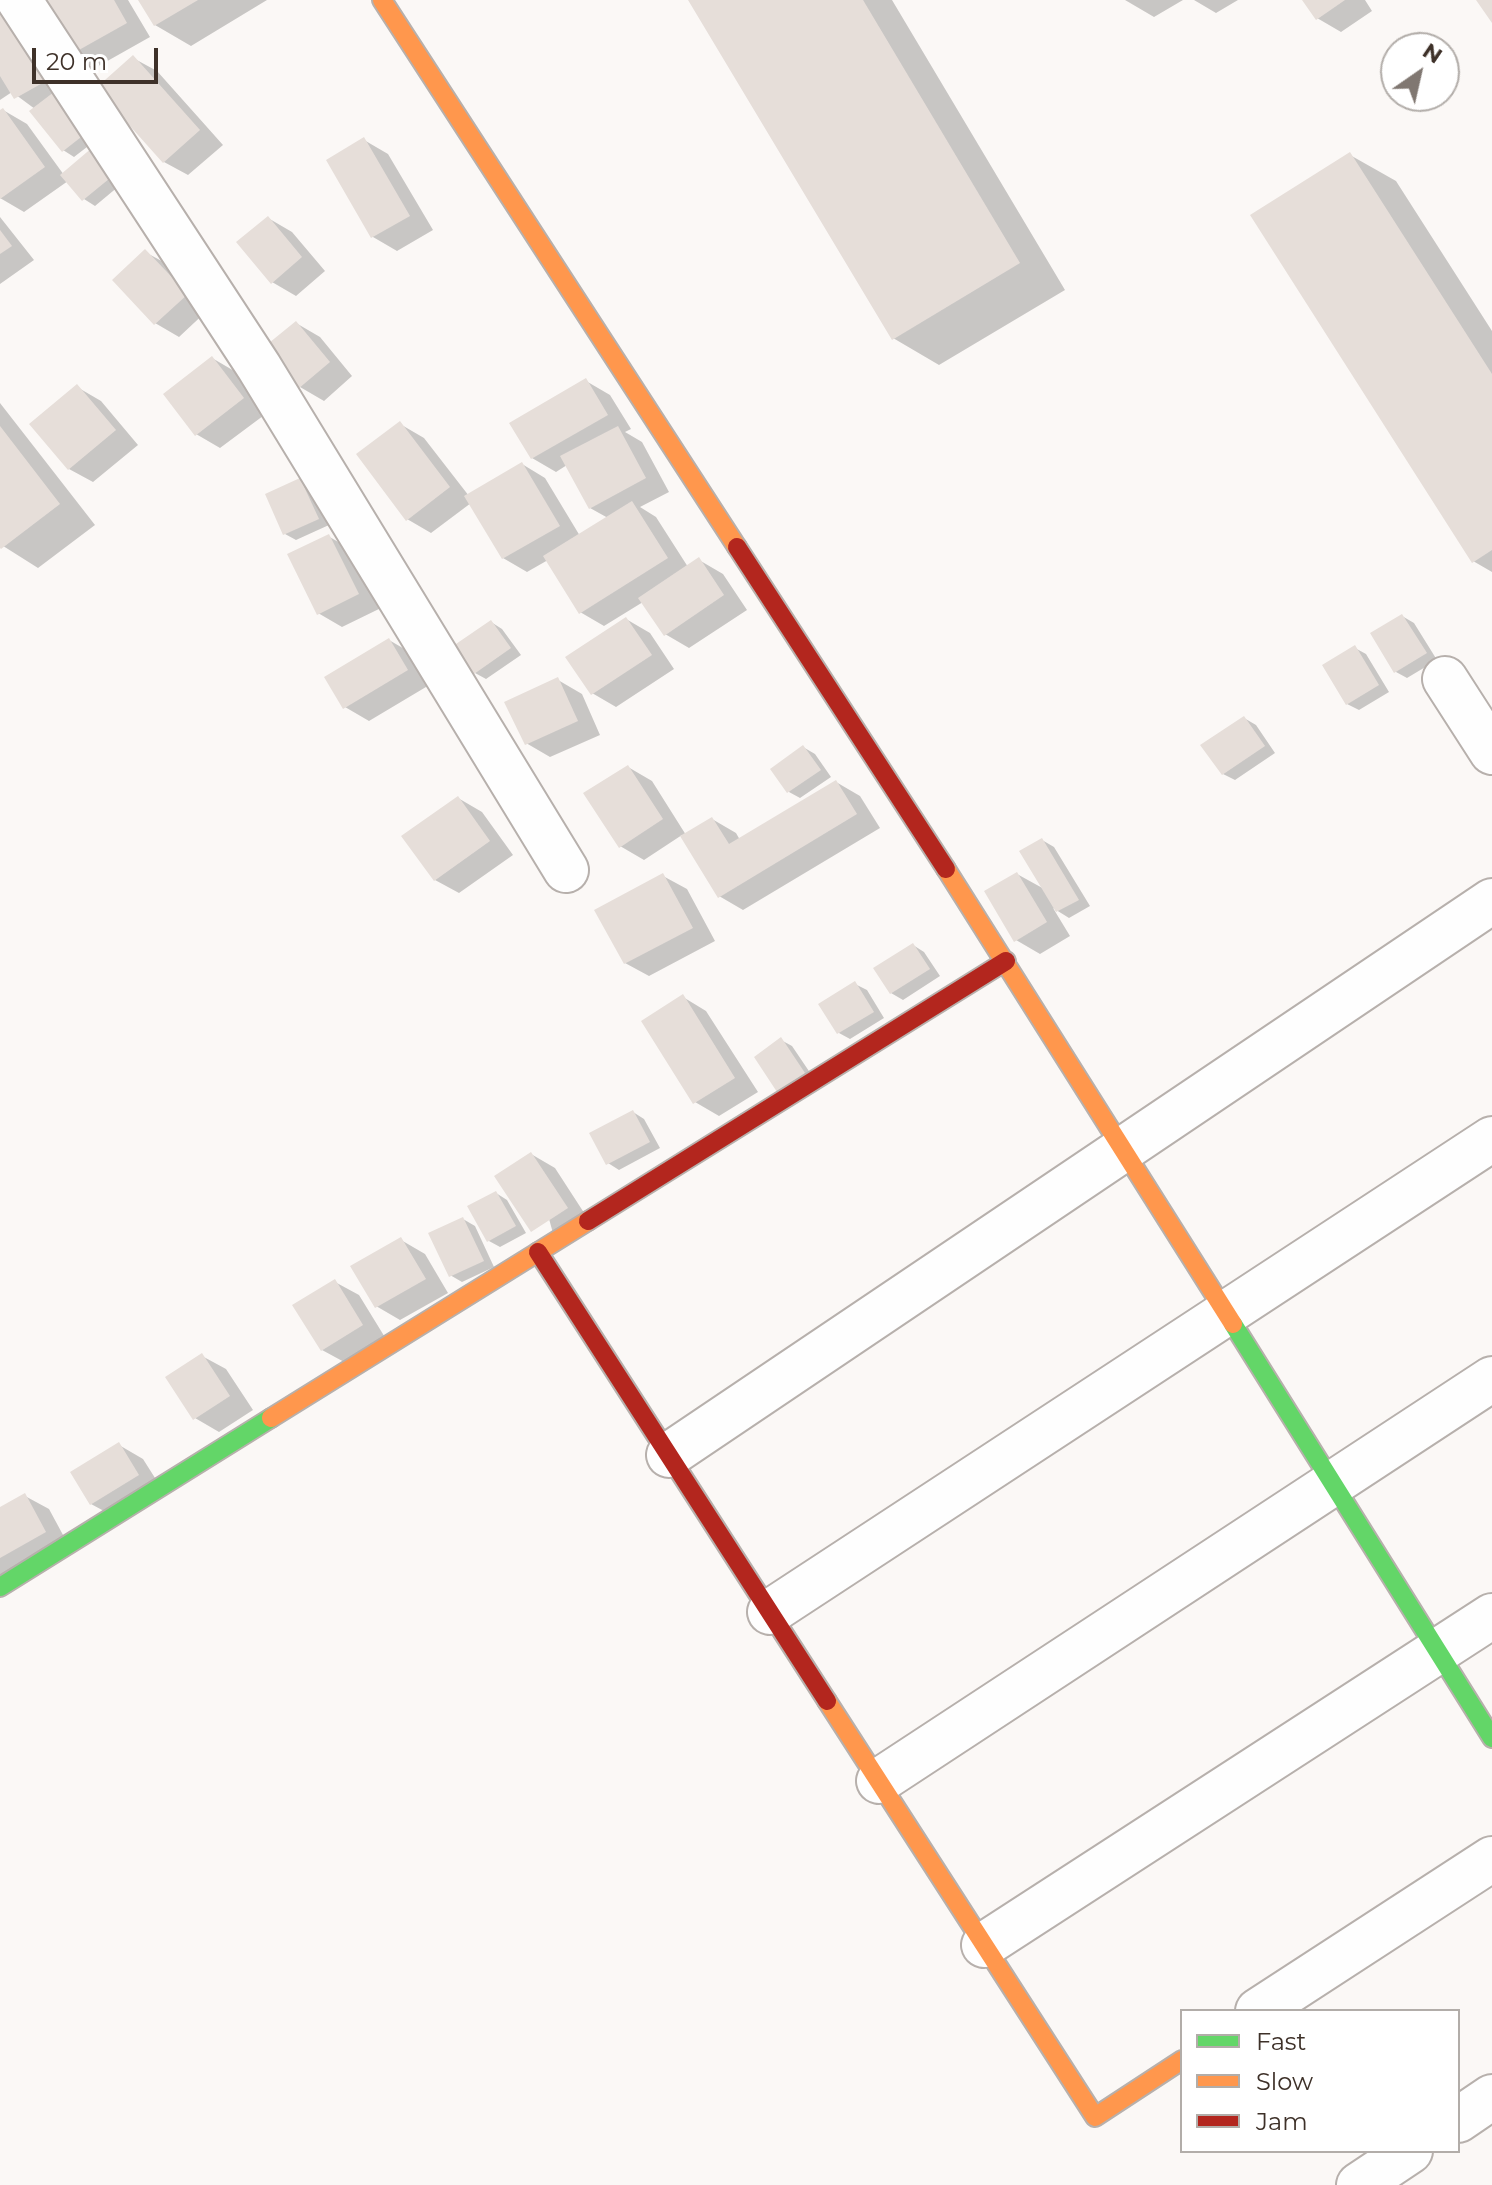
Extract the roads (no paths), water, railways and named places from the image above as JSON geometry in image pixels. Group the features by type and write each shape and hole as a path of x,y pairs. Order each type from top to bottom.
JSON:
{"street":[{"path":"19,0 259,367 566,870"},
{"path":"382,0 1006,961 1492,1738"},
{"path":"1445,679 1492,752"},
{"path":"669,1455 1492,901"},
{"path":"0,1587 1006,961"},
{"path":"770,1612 1492,1139"},
{"path":"538,1252 1095,2117 1180,2061"},
{"path":"879,1781 1492,1379"},
{"path":"984,1945 1492,1616"},
{"path":"1261,2009 1492,1859"},
{"path":"1460,2119 1492,2097"},
{"path":"1359,2185 1407,2153"}]}
